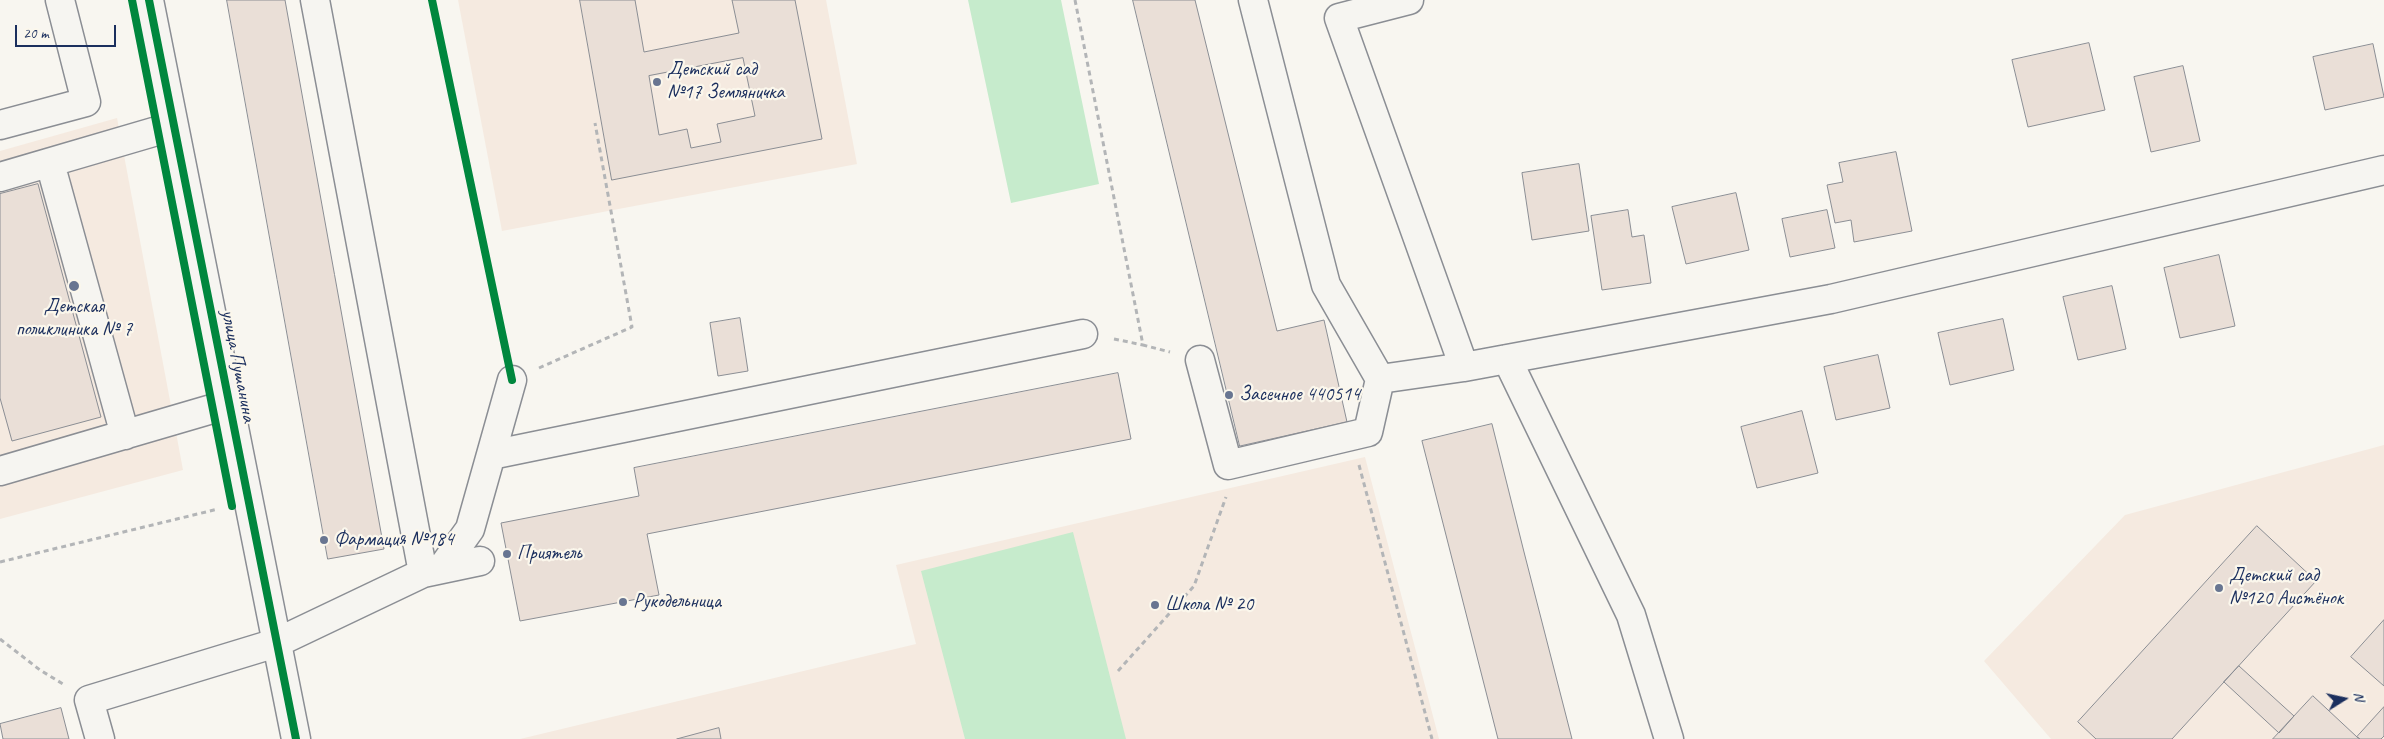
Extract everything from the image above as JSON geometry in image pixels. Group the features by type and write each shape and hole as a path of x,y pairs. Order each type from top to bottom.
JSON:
{"street":[{"path":"0,124 86,102 60,0"},
{"name":"улица Пушанина","path":"149,0 296,739"},
{"path":"315,0 433,571"},
{"path":"1200,360 1228,465 1368,432 1380,379 1326,285 1253,0"},
{"path":"1409,0 1339,18 1464,367"},
{"path":"0,177 174,126"},
{"path":"50,163 125,435"},
{"path":"1380,379 1464,367 1831,299 2384,170"},
{"path":"491,455 1083,334"},
{"path":"1507,359 1631,615 1669,739"},
{"path":"433,571 470,528 512,380"},
{"path":"0,471 229,404"},
{"path":"100,739 89,700 276,643 433,571 480,561"}],"path":[{"path":"1074,0 1143,345 1200,360"},
{"path":"512,380 632,327 595,122"},
{"path":"1358,460 1432,739"},
{"path":"1118,671 1194,586 1232,480 1228,465"},
{"path":"0,562 248,502"},
{"path":"0,639 40,670 89,700"}],"shaded area":[{"name":"Детский сад №17 Земляничка","path":"458,0 826,0 857,164 502,231"},
{"name":"Детская поликлиника № 7","path":"117,118 183,470 0,519 0,151"},
{"name":"Детский сад №120 Аистёнок","path":"2384,445 2384,739 2051,739 1984,661 2125,515"},
{"name":"Школа № 20","path":"1365,457 1439,739 520,739 916,644 896,565"}],"green space":[{"path":"968,0 1061,0 1099,184 1011,203"},
{"path":"1073,532 1126,739 965,739 921,571"}],"building":[{"path":"227,0 285,0 384,549 328,559"},
{"path":"580,0 635,0 644,52 739,33 732,0 795,0 822,139 612,180","holes":["743,58 755,116 717,124 721,142 691,148 687,129 659,135 649,76"]},
{"path":"1133,0 1195,0 1277,331 1324,320 1347,422 1240,446"},
{"path":"2089,43 2105,110 2028,127 2012,60"},
{"path":"2373,44 2384,97 2325,110 2313,57"},
{"path":"2183,66 2200,141 2151,152 2134,77"},
{"path":"1896,152 1912,231 1854,242 1851,220 1835,223 1827,185 1843,182 1839,163"},
{"path":"1579,164 1589,231 1532,240 1522,173"},
{"path":"38,184 101,417 12,441 0,398 0,194"},
{"path":"1736,193 1749,250 1686,264 1672,207"},
{"path":"1628,210 1632,237 1644,235 1651,283 1602,290 1591,216"},
{"path":"1827,210 1835,248 1790,257 1782,219"},
{"path":"2219,255 2235,326 2180,338 2164,268"},
{"path":"2112,286 2126,349 2078,360 2063,297"},
{"path":"740,318 748,371 718,376 710,323"},
{"path":"2003,319 2014,370 1950,385 1938,333"},
{"path":"1878,355 1890,408 1836,420 1824,367"},
{"path":"1118,373 1131,439 647,534 659,595 520,621 501,523 639,496 634,468"},
{"path":"1802,411 1818,473 1757,488 1741,427"},
{"path":"1492,424 1572,739 1498,739 1422,441"},
{"path":"2257,526 2316,581 2172,739 2096,739 2078,722"},
{"path":"2384,620 2384,686 2351,657"},
{"path":"2239,666 2294,716 2279,733 2224,682"},
{"path":"2313,696 2357,737 2360,739 2273,739"},
{"path":"2384,707 2384,736 2381,739 2360,739 2357,737"},
{"path":"61,708 69,739 3,739 0,724"},
{"path":"719,728 721,739 677,739"}],"cycle path":[{"path":"132,0 232,506"},
{"path":"149,0 296,739"},
{"path":"432,0 512,380"}],"place":[{"name":"Детский сад №17 Земляничка","path":"657,82"},
{"name":"Детская поликлиника № 7","path":"74,286"},
{"name":"Засечное 440514","path":"1229,395"},
{"name":"Фармация №184","path":"324,540"},
{"name":"Приятель","path":"507,554"},
{"name":"Детский сад №120 Аистёнок","path":"2219,588"},
{"name":"Рукодельница","path":"623,602"},
{"name":"Школа № 20","path":"1155,605"}]}
